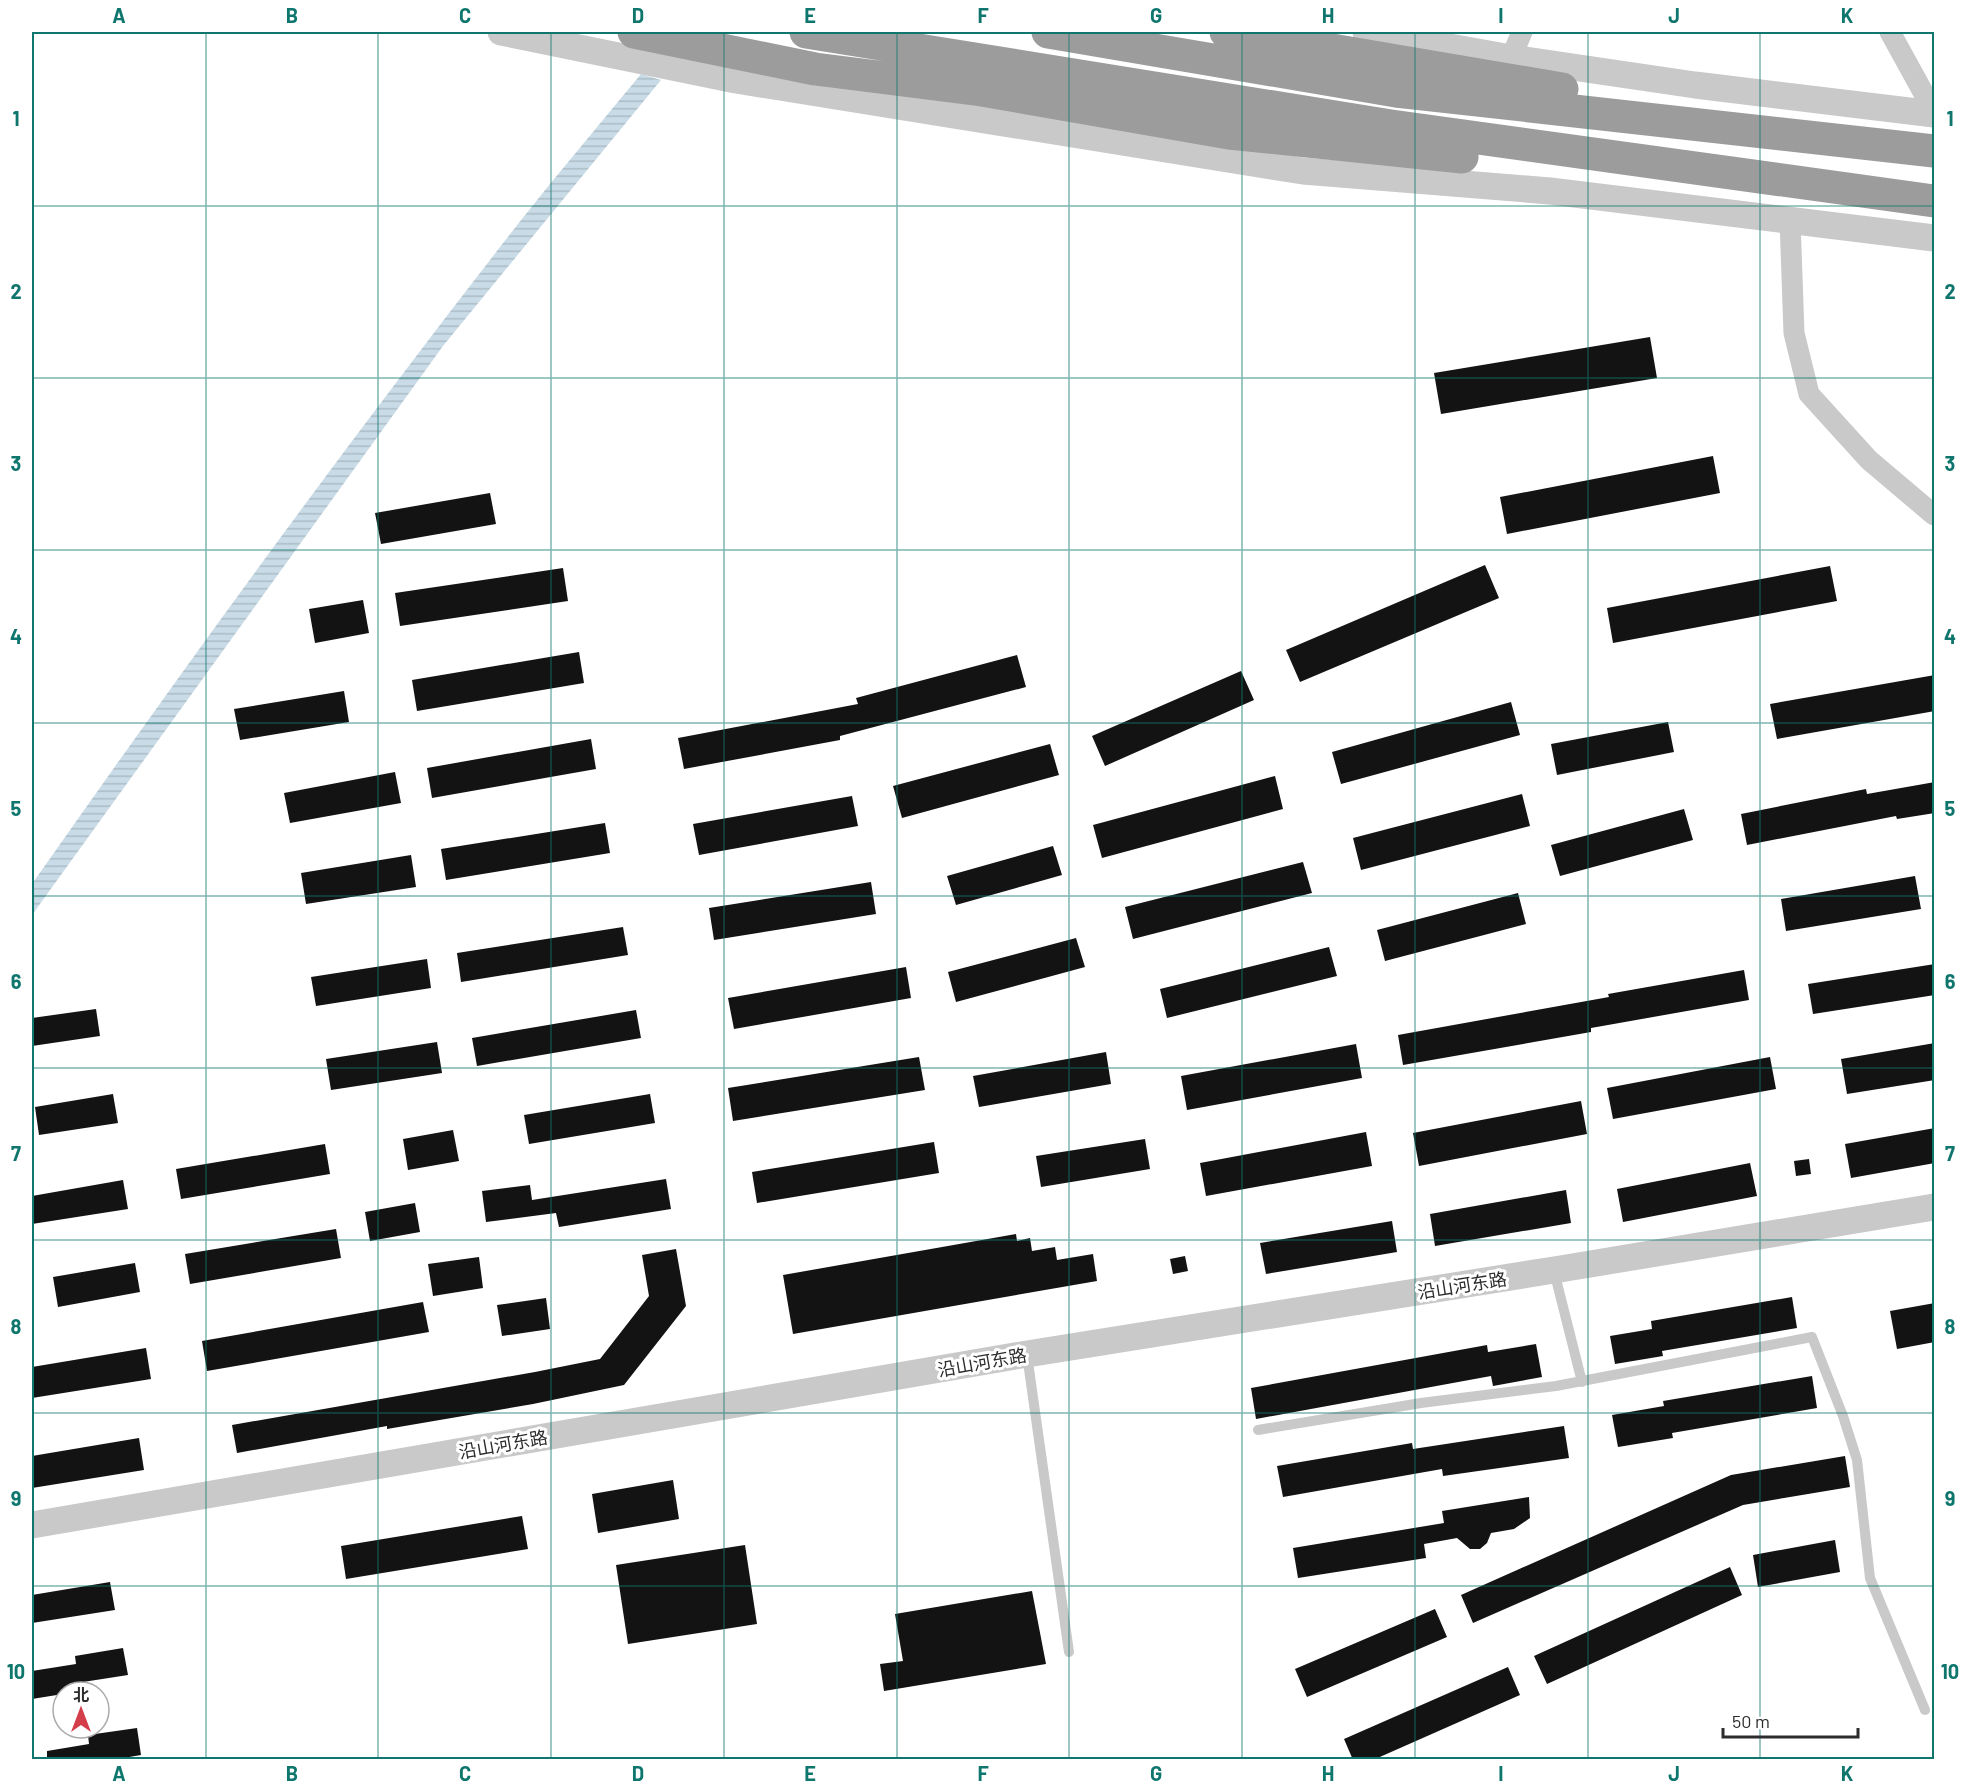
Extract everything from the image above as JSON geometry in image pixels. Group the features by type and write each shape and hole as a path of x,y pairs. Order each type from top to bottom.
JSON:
{"highway":[{"path":"634,32 815,69 982,90 1229,133 1552,167 1753,177"},
{"path":"807,32 1391,126 1935,201"},
{"path":"1048,32 1396,91 1935,151"},
{"path":"1226,32 1554,87 1760,131"}],"street":[{"path":"501,32 736,80 1303,171 1550,191 1935,238"},
{"path":"1366,32 1511,58 1695,86 1935,113"},
{"path":"1511,58 1522,32"},
{"path":"1890,32 1935,113"},
{"path":"1790,220 1794,333 1809,394 1869,460 1935,515"},
{"name":"沿山河东路","path":"32,1525 1027,1354 1935,1207"}],"lane":[{"path":"1554,1270 1582,1382"},
{"path":"1258,1430 1421,1403 1582,1382 1812,1337 1843,1416 1857,1460 1870,1578 1925,1710"},
{"path":"1027,1354 1069,1652"}],"water":[{"path":"641,74 661,80 443,346 32,915 32,884 210,633 455,305 533,205"}],"building":[{"path":"1650,337 1657,378 1441,414 1434,373"},
{"path":"1713,456 1720,493 1507,534 1500,497"},
{"path":"490,493 496,524 381,544 375,513"},
{"path":"1485,565 1499,598 1300,682 1286,650"},
{"path":"1830,566 1837,601 1613,643 1607,608"},
{"path":"563,568 568,601 400,626 395,593"},
{"path":"363,600 369,633 315,643 309,609"},
{"path":"579,652 584,683 417,711 412,680"},
{"path":"1017,655 1026,687 840,736 840,740 684,769 678,738 858,704 856,698"},
{"path":"1241,671 1254,700 1105,766 1092,736"},
{"path":"1935,675 1935,711 1777,739 1770,704"},
{"path":"344,691 349,722 240,740 234,709"},
{"path":"1511,702 1520,735 1341,784 1332,752"},
{"path":"1668,722 1674,752 1557,775 1551,744"},
{"path":"591,739 596,769 432,798 427,768"},
{"path":"1050,744 1059,775 902,818 893,786"},
{"path":"395,772 401,803 290,823 284,793"},
{"path":"1275,776 1283,809 1102,858 1093,825"},
{"path":"1935,782 1935,813 1897,819 1896,816 1747,845 1741,814 1866,789 1867,794"},
{"path":"1522,794 1530,826 1361,870 1353,838"},
{"path":"852,796 858,826 699,855 693,824"},
{"path":"1684,809 1693,840 1560,876 1551,845"},
{"path":"605,823 610,853 446,880 441,849"},
{"path":"1053,846 1062,875 956,905 947,876"},
{"path":"411,855 416,887 306,904 301,873"},
{"path":"1303,862 1312,893 1133,939 1125,907"},
{"path":"1915,876 1921,909 1786,931 1781,899"},
{"path":"871,882 876,914 714,940 709,908"},
{"path":"1518,893 1526,924 1385,961 1377,930"},
{"path":"623,927 628,955 461,982 457,953"},
{"path":"1076,938 1085,967 956,1002 948,972"},
{"path":"1329,947 1337,976 1167,1018 1160,989"},
{"path":"427,959 431,988 316,1006 311,977"},
{"path":"1935,964 1935,995 1813,1014 1808,984"},
{"path":"906,967 911,998 734,1029 728,998"},
{"path":"1744,970 1749,1000 1591,1028 1591,1032 1403,1065 1398,1035"},
{"path":"96,1009 100,1036 32,1046 32,1018"},
{"path":"636,1010 641,1038 477,1066 472,1038"},
{"path":"437,1042 442,1073 331,1090 326,1059"},
{"path":"1935,1043 1935,1080 1847,1094 1841,1059"},
{"path":"1356,1044 1362,1078 1187,1110 1181,1076"},
{"path":"1106,1052 1111,1084 979,1107 973,1076"},
{"path":"919,1057 925,1090 733,1121 728,1088"},
{"path":"1770,1057 1776,1089 1613,1119 1607,1088"},
{"path":"113,1094 118,1123 39,1135 35,1107"},
{"path":"650,1094 655,1123 529,1144 524,1115"},
{"path":"1581,1101 1587,1134 1419,1166 1413,1133"},
{"path":"1935,1128 1935,1163 1851,1178 1845,1144"},
{"path":"453,1130 459,1161 408,1170 403,1139"},
{"path":"1366,1132 1372,1166 1206,1196 1200,1163"},
{"path":"1145,1139 1150,1169 1041,1187 1036,1156"},
{"path":"934,1142 939,1173 757,1203 752,1172"},
{"path":"325,1144 330,1174 181,1199 176,1169"},
{"path":"1809,1159 1811,1174 1796,1176 1794,1161"},
{"path":"1750,1163 1757,1196 1623,1222 1617,1189"},
{"path":"666,1179 671,1209 559,1227 556,1213 486,1222 482,1191 530,1185 532,1200"},
{"path":"123,1180 128,1209 32,1224 32,1196"},
{"path":"1566,1190 1571,1223 1435,1246 1430,1214"},
{"path":"415,1203 420,1232 370,1241 365,1212"},
{"path":"1392,1221 1397,1252 1266,1274 1260,1243"},
{"path":"336,1229 341,1258 190,1284 185,1254"},
{"path":"1016,1234 1017,1241 1030,1238 1032,1251 1055,1247 1057,1260 1093,1254 1097,1281 793,1334 783,1275"},
{"path":"676,1249 686,1306 624,1385 533,1404 387,1429 387,1426 237,1453 232,1425 600,1359 649,1296 642,1255"},
{"path":"1185,1256 1188,1271 1173,1274 1170,1259"},
{"path":"479,1257 483,1288 433,1296 428,1264"},
{"path":"135,1263 140,1292 58,1307 53,1277"},
{"path":"1792,1297 1797,1328 1662,1351 1663,1356 1615,1364 1610,1336 1652,1329 1651,1321"},
{"path":"546,1298 550,1329 502,1336 497,1305"},
{"path":"423,1302 429,1332 207,1371 202,1341"},
{"path":"1935,1303 1935,1342 1897,1349 1890,1311"},
{"path":"1536,1344 1542,1377 1493,1386 1491,1376 1256,1419 1251,1388 1487,1345 1488,1352"},
{"path":"146,1348 151,1379 32,1398 32,1367"},
{"path":"1812,1376 1817,1408 1672,1433 1673,1438 1618,1447 1612,1415 1664,1406 1663,1401"},
{"path":"1564,1426 1569,1458 1443,1476 1442,1469 1283,1497 1277,1466 1412,1443 1413,1449"},
{"path":"139,1438 144,1470 32,1488 32,1456"},
{"path":"1845,1456 1850,1487 1743,1505 1473,1623 1461,1595 1731,1475"},
{"path":"673,1480 679,1519 598,1533 592,1494"},
{"path":"1529,1497 1530,1518 1514,1529 1491,1533 1487,1543 1480,1549 1470,1549 1457,1538 1424,1544 1426,1558 1298,1578 1293,1548 1444,1523 1442,1511"},
{"path":"522,1516 528,1549 346,1579 341,1546"},
{"path":"1835,1540 1840,1572 1758,1587 1753,1555"},
{"path":"745,1545 757,1624 628,1644 616,1565"},
{"path":"1730,1567 1742,1595 1547,1684 1534,1656"},
{"path":"110,1582 115,1610 32,1623 32,1595"},
{"path":"1032,1591 1046,1664 884,1691 880,1664 903,1661 895,1614"},
{"path":"1435,1609 1447,1637 1307,1697 1295,1669"},
{"path":"123,1648 128,1675 96,1680 51,1680 51,1696 32,1699 32,1671 76,1664 75,1656"},
{"path":"1508,1667 1520,1695 1373,1760 1353,1760 1344,1739"},
{"path":"137,1728 141,1755 112,1760 47,1760 47,1751 89,1744 89,1740 111,1740 111,1732"}]}
